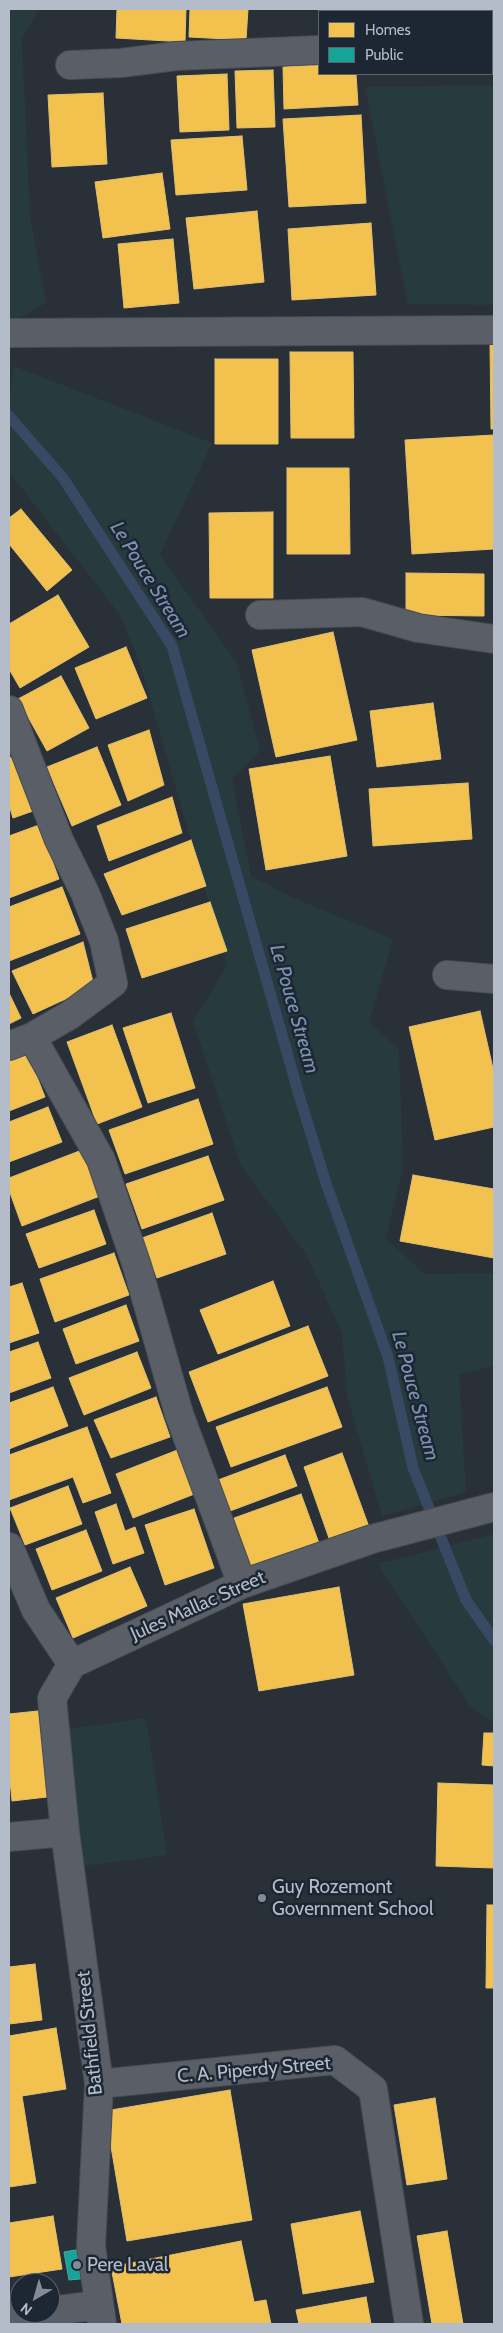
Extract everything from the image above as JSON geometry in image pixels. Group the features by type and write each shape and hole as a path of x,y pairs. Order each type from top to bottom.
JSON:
{"street":[{"path":"70,65 121,63 176,56 318,50"},
{"path":"9,333 494,330"},
{"path":"260,615 362,612 418,628 494,638"},
{"path":"9,710 58,840 85,893 104,941 113,983 70,1015 20,1042 101,1160 137,1266 179,1414 242,1584"},
{"path":"447,975 494,979"},
{"name":"Jules Mallac Street","path":"72,1664 242,1584 372,1538 494,1508"},
{"path":"9,1547 36,1610 72,1664 52,1698 65,1832 9,1837"},
{"name":"Bathfield Street","path":"65,1832 99,2084 91,2246 100,2315"},
{"name":"C. A. Piperdy Street","path":"99,2084 335,2060 373,2089 409,2324"},
{"path":"60,2312 100,2315"}],"green space":[{"path":"9,9 39,9 22,39 30,216 46,303 16,320 9,320"},
{"path":"494,85 494,305 408,304 365,87"},
{"path":"14,366 212,443 160,555 237,663 260,751 232,779 251,876 294,898 393,939 369,1022 399,1050 403,1169 386,1239 425,1274 494,1273 494,1366 459,1375 466,1492 382,1516 347,1396 342,1333 306,1254 241,1166 193,1022 227,966 141,667 120,615 9,472 9,404"},
{"path":"494,1534 494,1723 470,1706 378,1564"},
{"path":"146,1718 167,1855 83,1866 62,1730"}],"building: Homes":[{"path":"117,9 186,9 185,42 116,38"},
{"path":"190,9 248,9 246,40 189,37"},
{"path":"371,9 436,9 436,10"},
{"path":"494,9 494,31 493,10 468,10"},
{"path":"318,65 318,75 356,75 358,105 284,109 283,67"},
{"path":"273,70 275,127 237,128 235,71"},
{"path":"227,74 229,130 180,132 177,76"},
{"path":"103,93 107,164 52,167 48,95"},
{"path":"361,115 366,203 289,207 283,119"},
{"path":"242,136 247,190 176,195 171,140"},
{"path":"162,173 170,229 103,238 95,182"},
{"path":"257,211 264,282 194,289 186,218"},
{"path":"371,223 376,295 292,300 288,229"},
{"path":"173,239 179,303 124,308 118,244"},
{"path":"490,344 494,344 494,429 491,429"},
{"path":"290,352 353,352 354,438 291,438"},
{"path":"215,359 278,359 278,444 215,444"},
{"path":"494,435 494,549 412,554 405,440"},
{"path":"287,468 349,468 350,554 287,554"},
{"path":"21,509 72,570 47,591 9,544 9,518"},
{"path":"273,512 273,598 210,598 209,513"},
{"path":"406,573 484,574 484,616 406,615"},
{"path":"58,595 89,647 20,688 9,669 9,624"},
{"path":"333,632 357,740 276,757 252,650"},
{"path":"126,647 147,698 96,719 75,668"},
{"path":"61,676 89,728 47,751 18,699"},
{"path":"433,703 441,759 377,767 370,711"},
{"path":"149,730 164,785 128,801 108,745"},
{"path":"97,747 121,805 72,826 47,767"},
{"path":"17,756 36,810 13,818 9,805 9,758"},
{"path":"330,756 347,856 266,870 249,769"},
{"path":"468,783 472,839 373,846 369,789"},
{"path":"172,797 182,833 109,861 97,826"},
{"path":"39,825 59,879 9,898 9,836"},
{"path":"191,840 206,886 122,915 104,874"},
{"path":"62,887 80,934 9,961 9,907"},
{"path":"210,902 227,951 142,978 126,929"},
{"path":"83,942 94,986 33,1014 12,971"},
{"path":"9,993 21,1018 9,1024"},
{"path":"480,1011 494,1073 494,1127 435,1140 409,1027"},
{"path":"171,1013 195,1088 148,1103 123,1028"},
{"path":"112,1025 142,1107 97,1124 67,1042"},
{"path":"28,1054 45,1097 9,1111 9,1061"},
{"path":"198,1099 213,1144 125,1174 109,1130"},
{"path":"48,1107 62,1142 9,1162 9,1122"},
{"path":"82,1150 100,1196 22,1226 9,1190 9,1178"},
{"path":"208,1156 224,1200 142,1229 126,1184"},
{"path":"413,1175 494,1189 494,1258 400,1241"},
{"path":"94,1210 106,1244 39,1268 26,1234"},
{"path":"212,1213 226,1254 157,1278 142,1238"},
{"path":"114,1253 129,1295 55,1322 40,1279"},
{"path":"273,1281 290,1326 218,1354 200,1310"},
{"path":"22,1283 39,1333 9,1343 9,1287"},
{"path":"126,1305 139,1341 76,1364 63,1329"},
{"path":"308,1326 328,1376 208,1422 189,1372"},
{"path":"38,1342 51,1378 9,1393 9,1352"},
{"path":"137,1352 151,1388 84,1415 69,1378"},
{"path":"53,1387 68,1426 9,1449 9,1403"},
{"path":"327,1387 342,1427 231,1467 216,1427"},
{"path":"156,1397 170,1437 111,1458 94,1420"},
{"path":"87,1427 111,1493 83,1503 73,1477 9,1500 9,1455"},
{"path":"180,1449 197,1493 133,1518 116,1474"},
{"path":"342,1453 369,1527 330,1541 304,1467"},
{"path":"285,1455 297,1486 230,1511 218,1480"},
{"path":"68,1486 82,1524 25,1545 10,1508"},
{"path":"301,1494 320,1546 252,1570 234,1518"},
{"path":"116,1504 125,1531 135,1527 144,1553 113,1564 95,1512"},
{"path":"194,1509 214,1568 165,1585 145,1525"},
{"path":"86,1530 102,1571 52,1590 36,1549"},
{"path":"130,1567 147,1606 73,1638 56,1598"},
{"path":"339,1587 354,1675 259,1691 243,1604"},
{"path":"38,1711 47,1797 12,1801 9,1770 9,1714"},
{"path":"484,1733 494,1733 494,1766 482,1765"},
{"path":"438,1783 494,1785 494,1868 436,1866"},
{"path":"487,1905 494,1905 494,1988 486,1988"},
{"path":"35,1964 42,2020 9,2024 9,1967"},
{"path":"56,2028 66,2089 22,2096 36,2183 9,2187 9,2036"},
{"path":"230,2090 252,2220 127,2241 105,2111"},
{"path":"435,2098 447,2179 407,2185 394,2105"},
{"path":"360,2211 374,2282 303,2294 291,2224"},
{"path":"53,2216 62,2269 36,2273 10,2273 9,2277 9,2223"},
{"path":"447,2231 463,2324 432,2324 417,2236"},
{"path":"241,2241 254,2302 266,2300 271,2324 122,2324 111,2267"},
{"path":"366,2297 371,2324 299,2324 296,2310"}],"building: Public":[{"name":"Pere Laval","path":"87,2248 90,2278 69,2280 64,2252"}],"waterway":[{"name":"Le Pouce Stream","path":"9,416 63,478 172,646 299,1095 326,1183 388,1357 413,1468 466,1600 494,1640"}],"place":[{"name":"Guy Rozemont Government School","path":"262,1898"},
{"name":"Pere Laval","path":"77,2265"}]}
